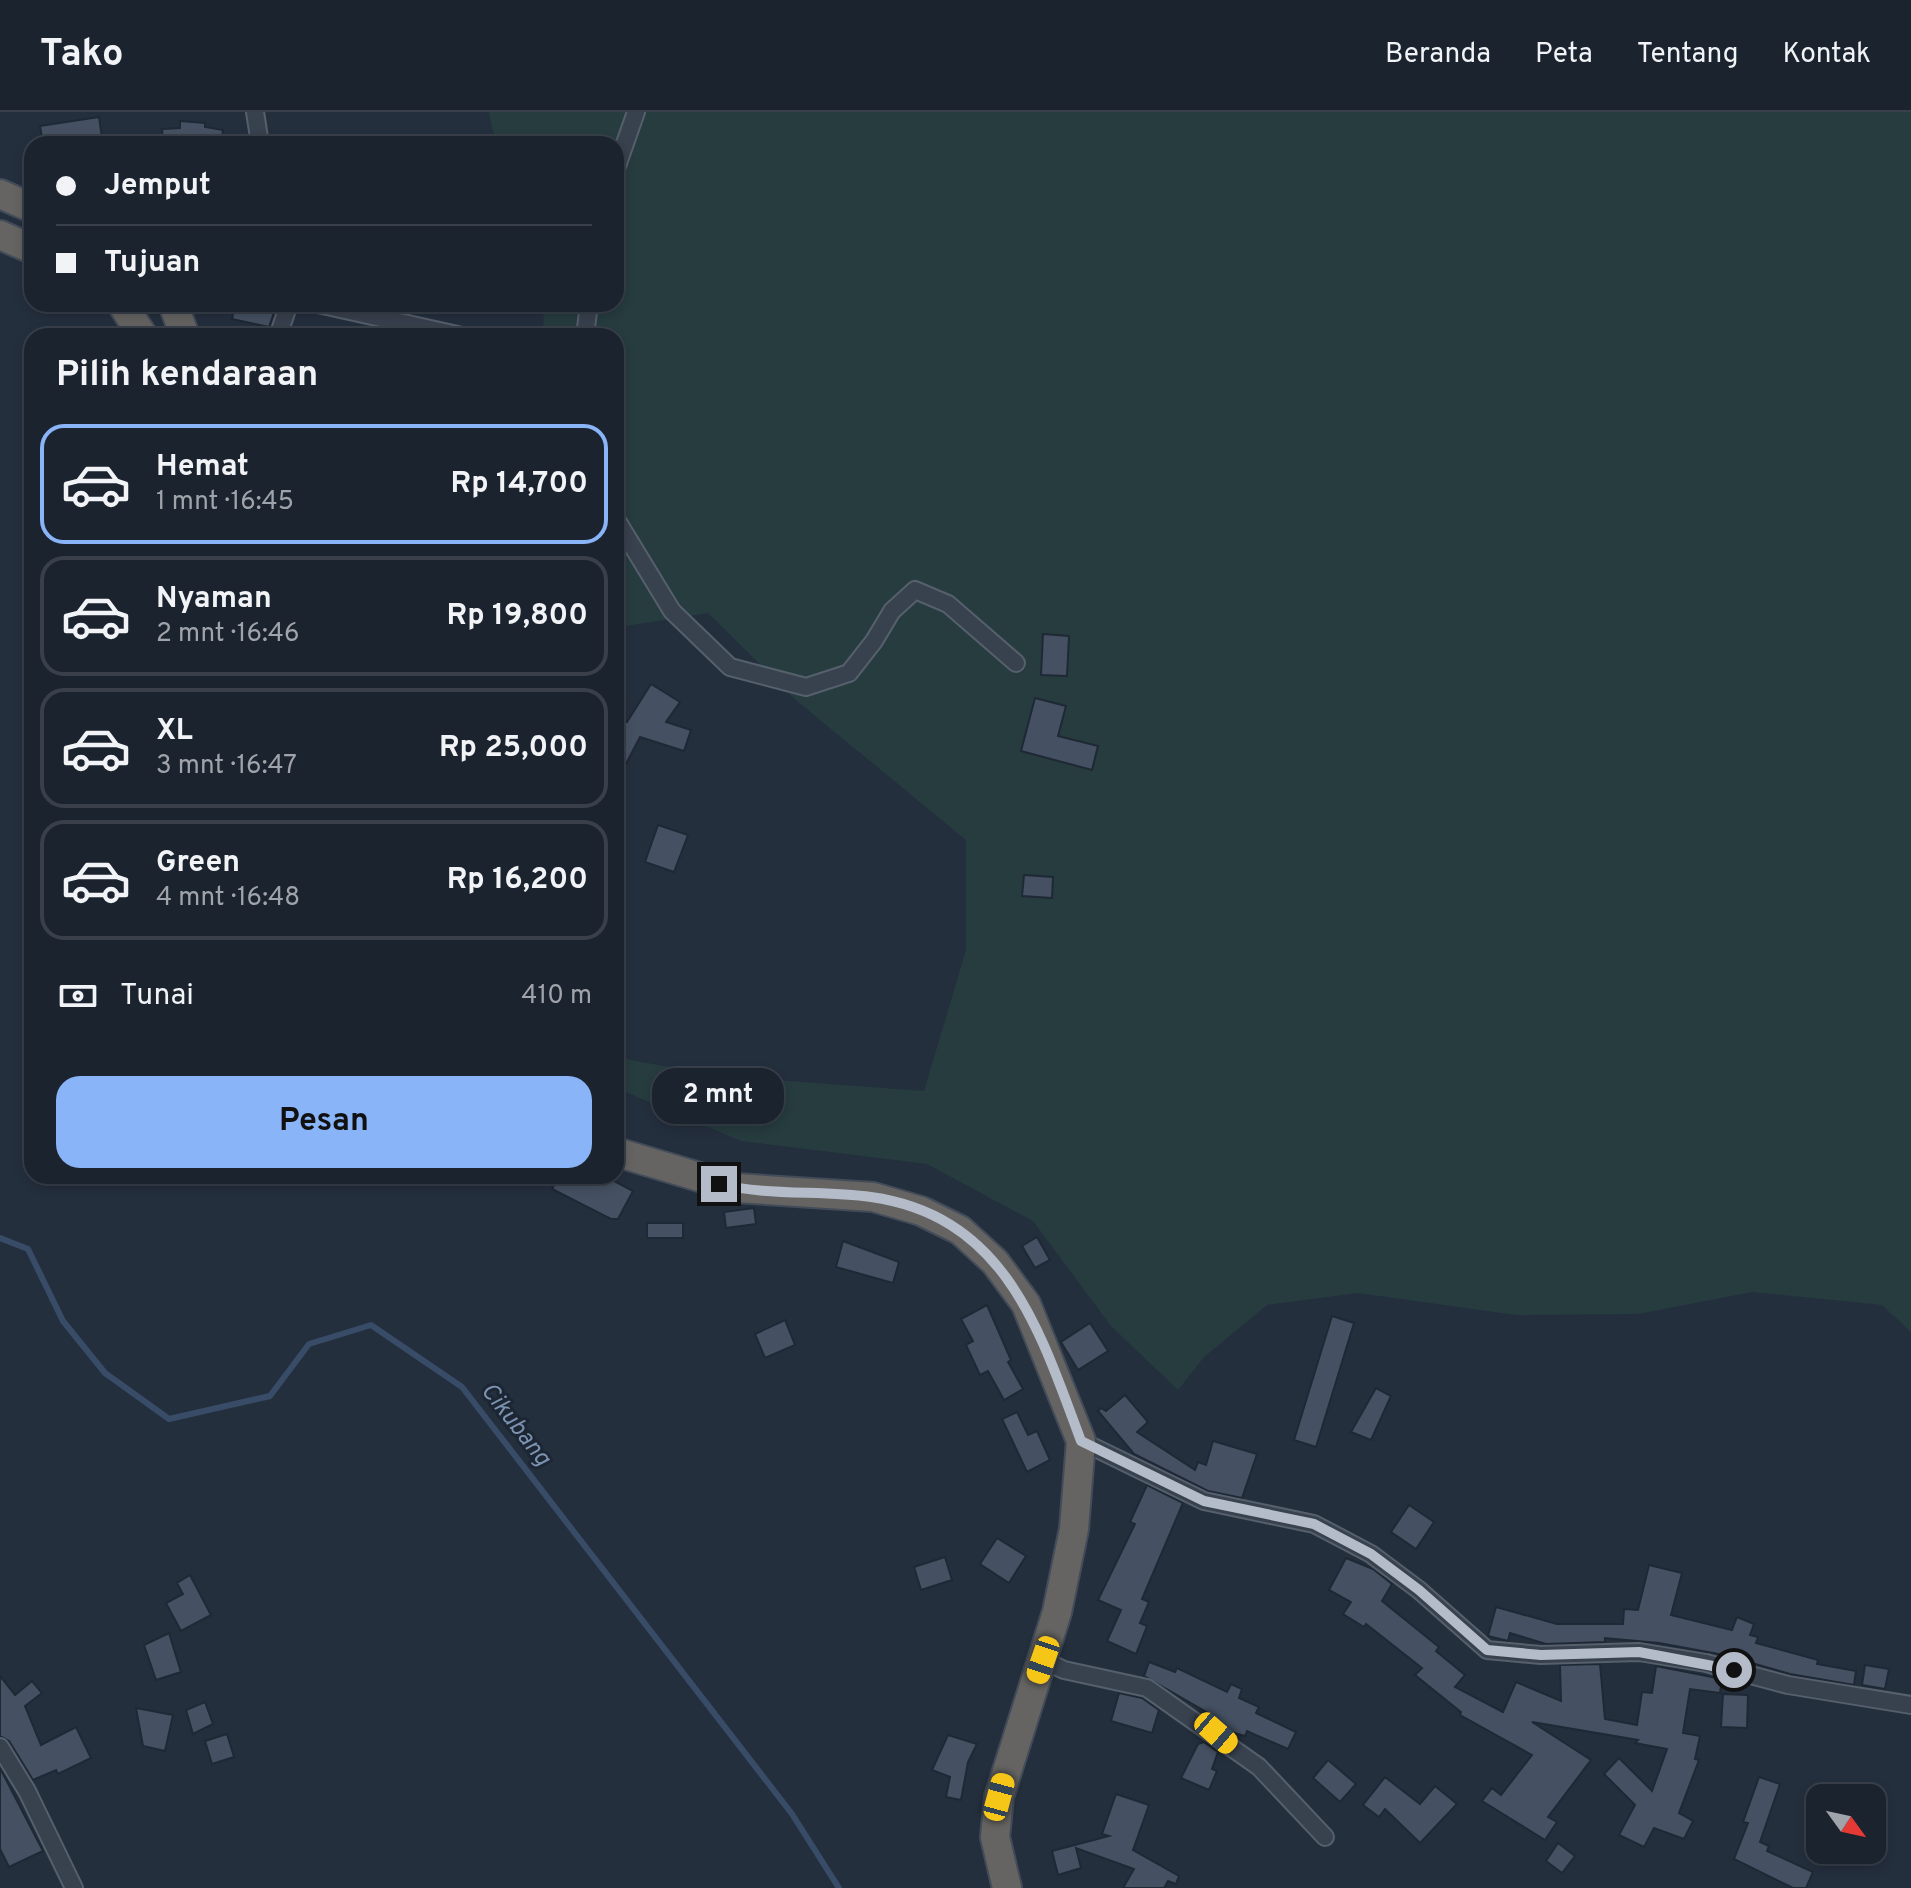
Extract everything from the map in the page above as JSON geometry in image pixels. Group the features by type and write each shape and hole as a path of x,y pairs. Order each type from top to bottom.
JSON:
{"highway":[{"path":"624,1154 736,1188 873,1197 921,1211 960,1230 995,1262 1026,1304 1081,1441 1074,1529 1043,1660 999,1797 995,1837 1007,1888"}],"street":[{"path":"255,112 259,136"},
{"path":"624,146 636,112"},
{"path":"379,312 431,328"},
{"path":"624,532 672,611 730,667 806,687 849,673 892,611 915,590 948,604 1016,663"},
{"path":"1081,1441 1204,1501 1314,1524 1371,1554 1419,1590 1487,1650 1496,1653 1639,1652 1706,1663 1788,1685 1911,1705"},
{"path":"1043,1660 1064,1670 1147,1688 1259,1767 1325,1837"},
{"path":"0,1747 27,1791 74,1888"}],"green space":[{"path":"489,112 1911,112 1911,1332 1882,1305 1752,1292 1638,1314 1516,1315 1358,1293 1267,1305 1204,1357 1178,1390 1111,1326 1033,1221 927,1164 741,1141 624,1091 624,1056 630,1060 720,1076 924,1091 966,950 966,840 797,701 708,613 624,626 624,328 543,328 544,312 624,312 624,136 495,136"}],"building":[{"path":"99,117 102,136 42,136 40,126"},
{"path":"180,121 205,123 205,127 223,130 222,136 162,136 162,129 180,128"},
{"path":"233,312 274,312 269,327 232,319"},
{"path":"1043,634 1069,636 1067,676 1041,675"},
{"path":"651,684 680,702 666,722 691,730 684,751 640,737 624,768 624,719 627,722"},
{"path":"1035,698 1066,706 1058,736 1098,746 1092,770 1021,751"},
{"path":"658,825 688,835 674,872 645,862"},
{"path":"1024,875 1053,877 1052,898 1022,896"},
{"path":"555,1184 620,1184 633,1191 618,1219 611,1219 552,1189"},
{"path":"754,1208 756,1224 726,1228 724,1212"},
{"path":"647,1223 683,1223 683,1238 647,1238"},
{"path":"1037,1237 1050,1260 1035,1268 1022,1246"},
{"path":"843,1241 899,1262 893,1283 836,1267"},
{"path":"987,1305 1011,1360 1008,1362 1023,1389 1004,1400 988,1371 980,1375 966,1345 973,1341 961,1319"},
{"path":"1332,1316 1354,1323 1316,1447 1294,1440"},
{"path":"785,1320 795,1345 765,1358 755,1334"},
{"path":"1090,1323 1108,1351 1078,1370 1061,1342"},
{"path":"1376,1388 1391,1396 1371,1440 1351,1432"},
{"path":"1125,1395 1148,1422 1137,1432 1195,1470 1198,1462 1206,1465 1213,1441 1257,1454 1242,1498 1208,1491 1134,1454 1098,1411 1101,1408 1106,1411"},
{"path":"1017,1412 1028,1435 1037,1431 1050,1460 1027,1472 1002,1419"},
{"path":"1147,1485 1183,1503 1142,1599 1149,1602 1140,1623 1147,1626 1136,1654 1107,1641 1121,1610 1098,1600 1135,1524 1130,1522"},
{"path":"1409,1505 1434,1522 1416,1549 1391,1532"},
{"path":"997,1538 1026,1556 1009,1583 980,1564"},
{"path":"945,1557 952,1580 921,1590 914,1567"},
{"path":"1346,1558 1373,1569 1392,1584 1382,1601 1439,1647 1436,1651 1465,1675 1455,1687 1503,1712 1516,1682 1561,1701 1560,1665 1600,1664 1605,1719 1637,1725 1642,1692 1652,1693 1656,1666 1722,1679 1720,1693 1690,1689 1683,1733 1700,1736 1695,1759 1699,1760 1679,1813 1693,1821 1684,1839 1654,1828 1644,1847 1619,1835 1635,1805 1604,1774 1619,1758 1652,1791 1667,1749 1635,1743 1638,1740 1532,1722 1591,1760 1548,1817 1557,1822 1545,1840 1482,1801 1492,1788 1501,1795 1532,1755 1460,1715 1461,1712 1415,1675 1422,1668 1366,1624 1364,1627 1343,1614 1351,1602 1329,1590"},
{"path":"1649,1565 1682,1573 1671,1615 1732,1630 1737,1617 1754,1624 1750,1635 1758,1637 1756,1643 1818,1660 1817,1664 1856,1671 1854,1685 1790,1674 1724,1655 1659,1643 1605,1638 1605,1642 1546,1644 1510,1633 1508,1641 1488,1636 1496,1607 1557,1624 1623,1624 1624,1609 1638,1610"},
{"path":"190,1575 211,1615 181,1631 166,1603 183,1594 177,1583"},
{"path":"169,1633 181,1672 156,1680 144,1645"},
{"path":"1149,1662 1175,1672 1177,1668 1227,1692 1231,1684 1242,1689 1239,1698 1259,1707 1256,1713 1296,1732 1288,1749 1247,1731 1245,1736 1226,1731 1214,1722 1215,1717 1144,1676"},
{"path":"1865,1665 1889,1669 1885,1689 1862,1685"},
{"path":"0,1676 15,1695 32,1681 42,1693 25,1706 41,1745 76,1727 91,1758 58,1774 56,1770 33,1780 9,1741 0,1736"},
{"path":"1119,1693 1142,1698 1159,1710 1152,1733 1111,1721"},
{"path":"1723,1694 1748,1695 1747,1728 1721,1727"},
{"path":"205,1702 213,1724 193,1734 186,1710"},
{"path":"136,1708 173,1715 165,1751 143,1746"},
{"path":"227,1734 234,1757 212,1764 205,1741"},
{"path":"948,1735 977,1744 968,1762 961,1800 946,1797 950,1777 932,1770"},
{"path":"1204,1742 1218,1752 1212,1769 1217,1771 1209,1790 1181,1778 1198,1744"},
{"path":"1328,1760 1356,1784 1340,1802 1313,1778"},
{"path":"0,1768 43,1851 9,1867 0,1849"},
{"path":"1385,1777 1420,1804 1435,1786 1457,1804 1420,1843 1385,1809 1379,1817 1363,1805"},
{"path":"1759,1777 1780,1784 1760,1842 1769,1846 1767,1851 1813,1872 1806,1888 1793,1888 1734,1859 1748,1823 1743,1822"},
{"path":"1116,1794 1149,1805 1133,1850 1179,1876 1176,1884 1168,1881 1164,1888 1123,1888 1134,1869 1076,1848 1081,1868 1058,1875 1052,1851 1109,1836 1102,1834"},
{"path":"1558,1843 1575,1856 1562,1873 1546,1861"}],"waterway":[{"name":"Cikubang","path":"0,1238 28,1249 63,1321 105,1373 169,1419 270,1396 309,1344 371,1325 462,1387 792,1814 839,1888"}],"route":[{"path":"719,1184 736,1188 873,1197 921,1211 960,1230 995,1262 1026,1304 1054,1367 1081,1441 1204,1501 1314,1524 1371,1554 1419,1590 1487,1650 1541,1655 1594,1650 1639,1652 1734,1670"}]}
